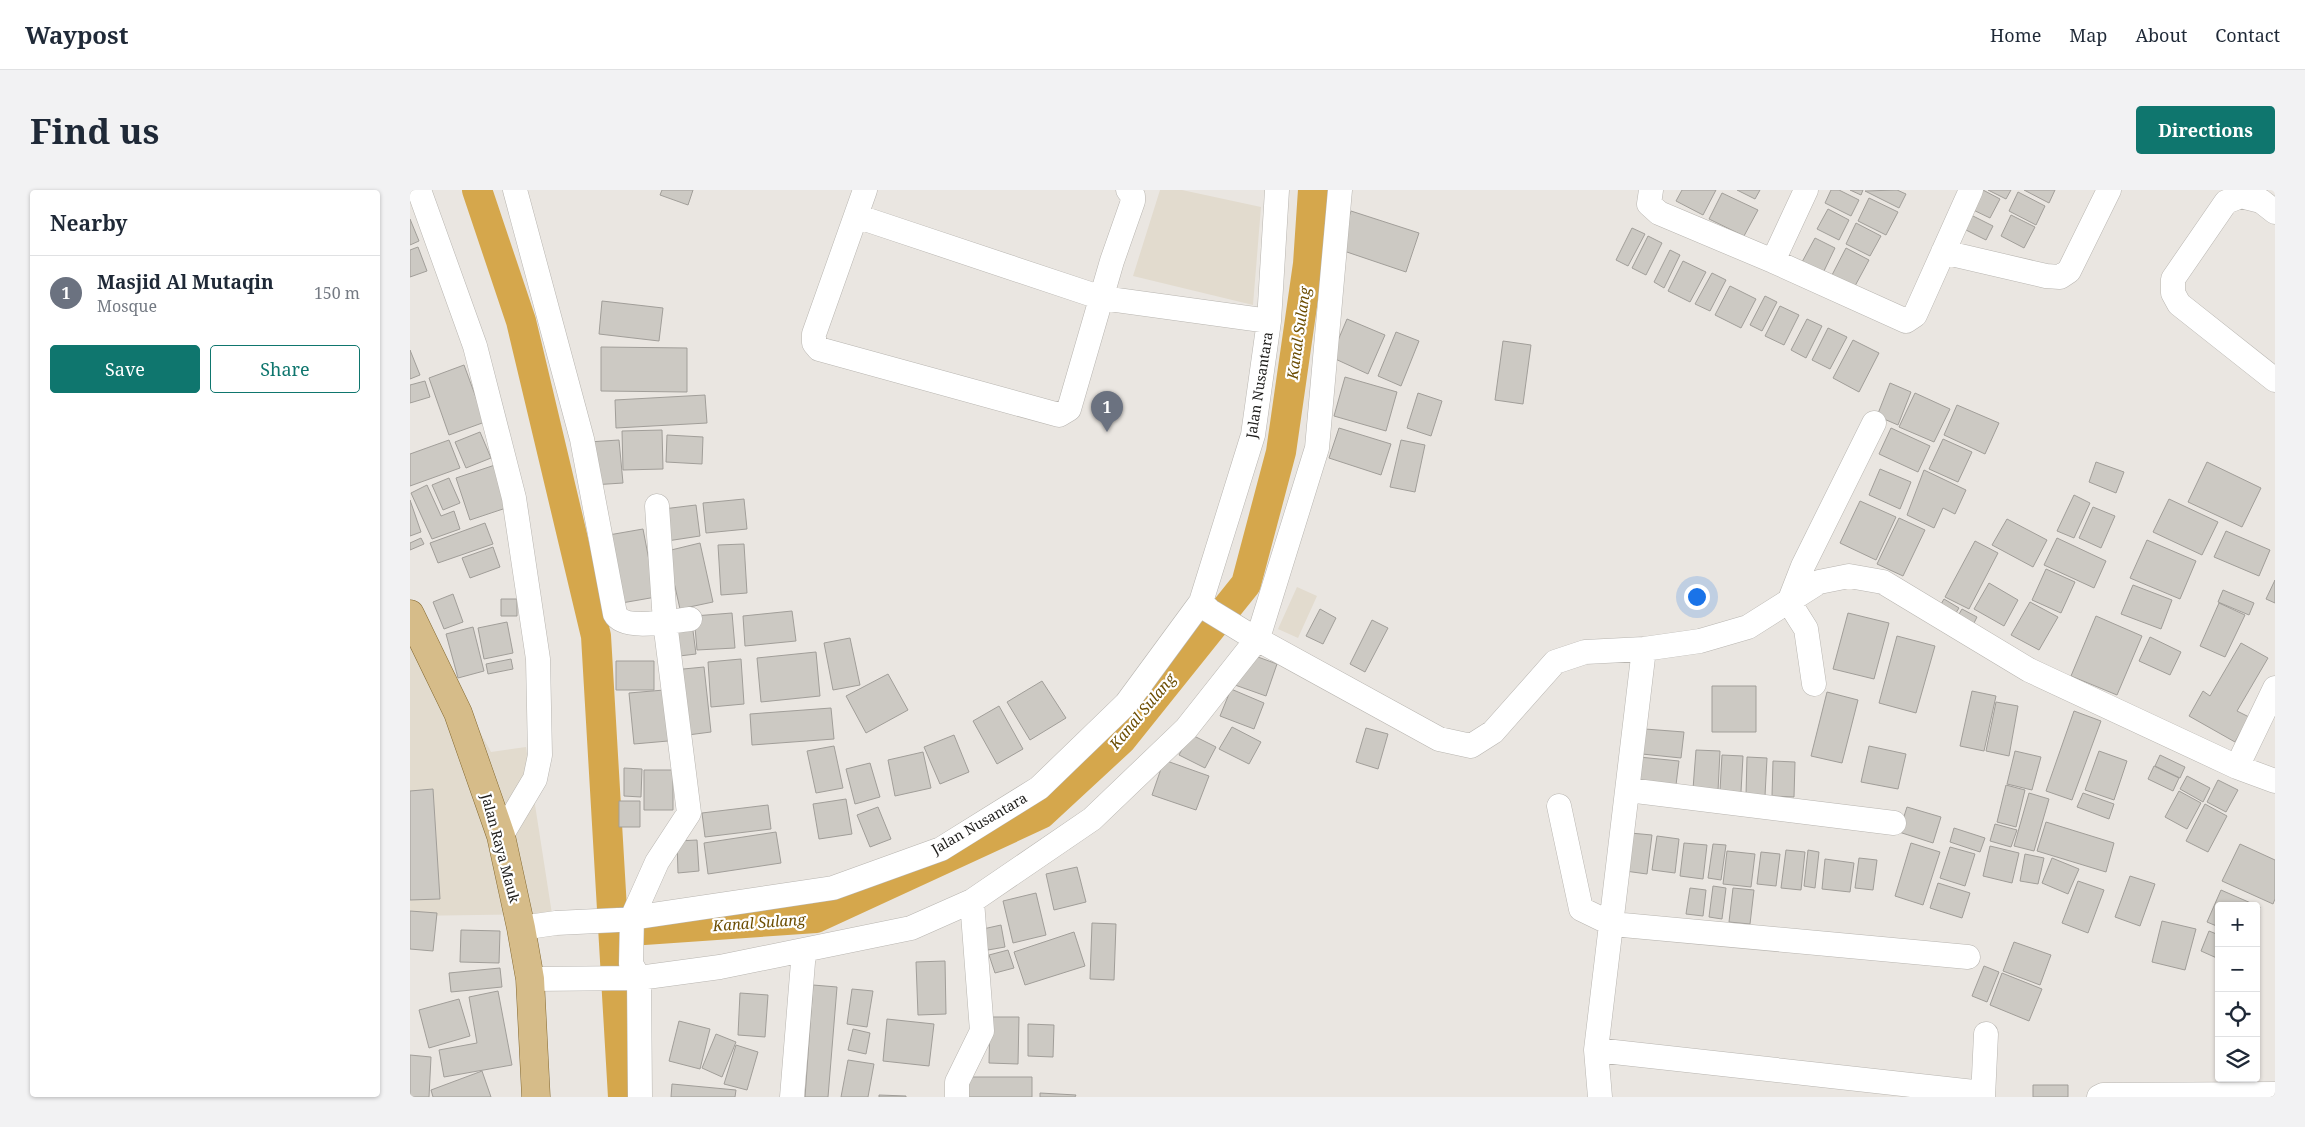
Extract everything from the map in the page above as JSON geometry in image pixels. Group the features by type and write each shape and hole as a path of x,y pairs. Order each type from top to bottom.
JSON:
{"main road":[{"name":"Jalan Raya Mauk","path":"410,614 458,713 501,836 522,928 541,978 536,1097"}],"street":[{"path":"419,190 475,346 514,498 538,659 540,755 535,779 501,836"},
{"path":"515,190 582,439 615,614 617,618 629,624 690,619"},
{"path":"865,190 814,334 814,343 819,349 1059,415 1069,409 1112,262 1133,202 1133,196 1128,190"},
{"name":"Jalan Nusantara","path":"522,928 556,923 627,921 833,888 940,849 1039,788 1126,704 1206,607 1253,434 1269,322 1277,190"},
{"path":"541,978 720,967 911,928 972,901 1092,819 1186,728 1252,636 1317,448 1340,190"},
{"path":"1651,190 1649,204 1658,213 1773,260 1906,322 1915,314 1971,190"},
{"path":"1773,260 1806,190"},
{"path":"1943,252 2046,276 2060,277 2069,271 2109,190"},
{"path":"2275,212 2261,202 2241,196 2226,202 2173,279 2173,293 2179,304 2275,380"},
{"path":"856,216 1102,298 1269,322"},
{"path":"1789,602 1803,566 1874,423"},
{"path":"640,1097 627,921 657,862 689,813 665,622 657,506"},
{"path":"1206,607 1252,636 1439,739 1471,746 1493,732 1555,662 1585,652 1644,649 1700,641 1748,627 1819,582 1849,576 1883,582 2029,670 2237,767 2275,781"},
{"path":"1789,602 1806,630 1814,684"},
{"path":"1600,1097 1596,1050 1644,649"},
{"path":"2237,767 2275,688"},
{"path":"1628,790 1894,823"},
{"path":"1559,806 1581,909 1612,924 1968,956"},
{"path":"957,1097 957,1082 982,1031 972,901"},
{"path":"792,1097 804,950"},
{"path":"1596,1050 1983,1095 1986,1034"},
{"path":"2099,1097 2103,1095 2275,1094"}],"shaded area":[{"path":"1160,190 1182,190 1261,207 1253,305 1133,276"},
{"path":"1297,587 1317,596 1298,638 1278,629"},
{"path":"410,605 491,752 526,747 552,914 410,916"}],"building":[{"path":"662,190 693,190 688,205 660,195"},
{"path":"1682,190 1716,190 1703,215 1676,201"},
{"path":"1737,190 1760,190 1755,199"},
{"path":"1831,190 1839,190 1859,200 1851,216 1825,203"},
{"path":"1850,190 1863,190 1861,195"},
{"path":"1897,190 1906,194 1899,208 1865,191"},
{"path":"1976,190 1983,190 2000,199 1990,218 1967,207"},
{"path":"1988,190 2011,190 2006,199"},
{"path":"2024,190 2055,190 2049,203"},
{"path":"2018,192 2045,206 2036,225 2009,211"},
{"path":"1722,193 1758,210 1744,236 1709,219"},
{"path":"1869,198 1898,212 1886,235 1858,221"},
{"path":"1828,209 1849,220 1839,240 1817,229"},
{"path":"1351,211 1419,233 1406,272 1338,249"},
{"path":"1965,212 1993,226 1986,240 1958,226"},
{"path":"2011,215 2035,227 2024,248 2001,236"},
{"path":"410,219 419,241 410,245"},
{"path":"1856,223 1881,236 1870,256 1846,244"},
{"path":"1632,228 1645,234 1628,266 1616,260"},
{"path":"1648,236 1662,243 1646,275 1632,268"},
{"path":"1815,238 1835,248 1823,273 1802,262"},
{"path":"418,247 427,271 410,277 410,250"},
{"path":"1846,248 1869,260 1855,286 1832,275"},
{"path":"1670,250 1680,255 1664,288 1654,282"},
{"path":"1683,261 1706,272 1690,302 1668,291"},
{"path":"1712,273 1726,280 1710,311 1695,304"},
{"path":"1730,286 1756,299 1741,328 1715,315"},
{"path":"1765,296 1777,302 1762,331 1750,325"},
{"path":"602,301 663,308 659,341 599,334"},
{"path":"1780,306 1799,315 1784,345 1765,336"},
{"path":"1347,319 1385,335 1368,374 1331,357"},
{"path":"1807,319 1822,326 1806,358 1791,350"},
{"path":"1828,328 1847,337 1830,369 1812,360"},
{"path":"1396,332 1419,341 1401,386 1378,376"},
{"path":"1853,340 1879,353 1859,392 1833,378"},
{"path":"1503,341 1531,345 1523,404 1495,400"},
{"path":"601,347 687,348 687,392 601,391"},
{"path":"410,350 420,375 410,379"},
{"path":"464,365 485,422 449,435 429,378"},
{"path":"1345,377 1397,392 1386,431 1334,416"},
{"path":"425,381 430,397 410,403 410,385"},
{"path":"1890,383 1911,392 1898,425 1877,416"},
{"path":"1418,393 1442,401 1431,436 1407,428"},
{"path":"1915,393 1950,409 1934,442 1899,427"},
{"path":"705,395 707,423 616,428 615,400"},
{"path":"1957,405 1999,423 1985,454 1944,435"},
{"path":"1339,428 1391,444 1381,475 1329,458"},
{"path":"1891,428 1930,446 1918,472 1879,454"},
{"path":"662,430 663,469 623,470 622,431"},
{"path":"480,432 491,458 466,468 455,442"},
{"path":"667,435 703,437 702,464 666,462"},
{"path":"1943,439 1972,452 1958,482 1929,469"},
{"path":"449,440 460,468 410,486 410,454"},
{"path":"619,440 623,483 592,485 588,442"},
{"path":"1401,440 1425,445 1415,492 1390,487"},
{"path":"2096,462 2124,472 2116,493 2089,482"},
{"path":"2207,462 2261,488 2242,527 2188,502"},
{"path":"495,465 509,507 470,520 456,478"},
{"path":"1880,469 1911,482 1900,509 1869,495"},
{"path":"1924,470 1966,490 1955,514 1943,508 1934,528 1907,515"},
{"path":"449,478 460,503 443,510 432,485"},
{"path":"427,485 441,516 454,511 460,529 432,539 411,493"},
{"path":"2074,495 2090,503 2074,538 2057,531"},
{"path":"744,499 747,529 706,533 703,503"},
{"path":"2169,499 2218,522 2202,555 2153,532"},
{"path":"410,500 421,532 410,536"},
{"path":"1860,501 1896,517 1876,560 1840,543"},
{"path":"696,505 700,536 667,541 663,509"},
{"path":"2093,507 2115,516 2101,548 2079,538"},
{"path":"1899,518 1925,530 1903,576 1877,564"},
{"path":"2007,519 2047,540 2033,567 1992,545"},
{"path":"485,523 493,544 438,563 430,543"},
{"path":"643,529 656,597 616,604 603,536"},
{"path":"2226,531 2270,550 2259,576 2214,557"},
{"path":"421,538 424,544 410,550 410,543"},
{"path":"2057,538 2106,561 2094,588 2044,565"},
{"path":"2147,540 2196,561 2180,599 2130,578"},
{"path":"1975,541 1998,553 1969,609 1945,597"},
{"path":"700,543 713,602 680,609 667,551"},
{"path":"744,544 747,593 721,595 718,545"},
{"path":"493,547 500,567 470,578 462,558"},
{"path":"2046,569 2075,582 2061,613 2032,600"},
{"path":"2275,580 2275,603 2266,599"},
{"path":"1989,583 2018,600 2004,626 1974,609"},
{"path":"2133,585 2172,600 2161,629 2121,614"},
{"path":"2223,590 2254,603 2249,615 2218,602"},
{"path":"453,594 463,622 444,629 433,602"},
{"path":"501,599 517,599 517,616 501,616"},
{"path":"1944,599 1959,608 1952,619 1937,611"},
{"path":"2030,602 2058,617 2039,650 2011,635"},
{"path":"2219,603 2245,615 2225,657 2200,646"},
{"path":"1320,609 1336,618 1323,644 1306,636"},
{"path":"1962,609 1977,617 1971,629 1955,621"},
{"path":"792,611 796,641 745,646 743,616"},
{"path":"732,613 735,648 697,650 694,616"},
{"path":"1848,613 1889,623 1874,679 1833,669"},
{"path":"2096,616 2142,636 2117,695 2071,676"},
{"path":"1372,620 1388,628 1365,672 1350,664"},
{"path":"507,622 513,653 484,659 478,628"},
{"path":"692,623 696,654 671,657 667,626"},
{"path":"473,627 484,671 458,678 446,634"},
{"path":"1897,636 1935,646 1916,713 1879,703"},
{"path":"2150,637 2181,652 2170,675 2139,661"},
{"path":"850,638 860,685 833,690 824,643"},
{"path":"2241,643 2268,658 2237,711 2249,717 2235,742 2189,716 2203,691 2210,696"},
{"path":"816,652 820,696 761,702 757,658"},
{"path":"1247,653 1277,664 1266,696 1235,685"},
{"path":"511,659 513,669 488,674 486,664"},
{"path":"741,659 744,704 711,707 708,662"},
{"path":"616,661 654,661 654,690 616,690"},
{"path":"704,667 711,732 680,736 673,670"},
{"path":"888,674 908,710 866,733 846,696"},
{"path":"1042,681 1066,718 1030,740 1007,702"},
{"path":"1712,686 1756,686 1756,732 1712,732"},
{"path":"1231,689 1264,703 1254,729 1220,716"},
{"path":"664,690 668,741 634,744 629,693"},
{"path":"1972,691 1996,696 1984,751 1960,746"},
{"path":"1827,692 1858,700 1842,763 1811,756"},
{"path":"1996,702 2018,706 2009,756 1986,751"},
{"path":"999,706 1023,749 997,764 973,721"},
{"path":"831,708 834,739 752,745 750,714"},
{"path":"2074,711 2101,721 2072,800 2046,791"},
{"path":"1232,727 1261,742 1249,764 1219,749"},
{"path":"1366,728 1388,734 1378,769 1356,762"},
{"path":"1645,729 1684,732 1681,758 1642,754"},
{"path":"1190,734 1216,747 1205,768 1179,755"},
{"path":"954,735 969,772 940,784 924,747"},
{"path":"834,746 843,788 816,793 807,751"},
{"path":"1869,746 1906,754 1898,789 1861,782"},
{"path":"1696,750 1720,751 1718,791 1693,789"},
{"path":"2015,751 2041,757 2032,790 2007,784"},
{"path":"2099,751 2127,761 2114,800 2085,790"},
{"path":"923,752 931,788 895,796 888,760"},
{"path":"1722,755 1743,756 1741,792 1720,791"},
{"path":"2160,755 2185,767 2180,778 2155,766"},
{"path":"1639,757 1679,761 1676,785 1637,781"},
{"path":"1747,757 1767,758 1765,796 1746,795"},
{"path":"1164,760 1209,776 1196,810 1152,795"},
{"path":"1773,761 1795,762 1794,797 1772,796"},
{"path":"870,763 880,797 855,804 846,769"},
{"path":"2154,766 2179,778 2173,791 2148,779"},
{"path":"624,768 642,769 641,797 624,796"},
{"path":"644,770 673,770 673,810 644,810"},
{"path":"2187,776 2210,788 2203,802 2180,789"},
{"path":"2218,780 2238,790 2226,812 2207,802"},
{"path":"2006,785 2025,790 2016,827 1997,822"},
{"path":"433,789 440,899 410,900 410,791"},
{"path":"2179,791 2201,803 2187,829 2165,817"},
{"path":"2029,793 2049,799 2034,851 2014,846"},
{"path":"2083,793 2114,804 2109,819 2077,807"},
{"path":"846,799 852,834 819,839 813,804"},
{"path":"619,801 640,801 640,827 619,827"},
{"path":"2205,804 2227,816 2208,852 2186,841"},
{"path":"768,805 771,829 705,837 702,813"},
{"path":"878,807 891,839 870,847 857,815"},
{"path":"1907,807 1941,817 1933,843 1899,832"},
{"path":"2046,822 2114,843 2106,872 2037,851"},
{"path":"1995,824 2017,830 2011,847 1990,841"},
{"path":"1954,828 1985,838 1980,852 1950,842"},
{"path":"776,832 781,863 708,874 704,843"},
{"path":"1630,833 1652,835 1647,874 1625,871"},
{"path":"1657,836 1679,839 1675,873 1652,870"},
{"path":"697,840 699,871 678,873 677,841"},
{"path":"1684,843 1707,845 1703,879 1680,876"},
{"path":"1911,843 1940,852 1923,905 1895,896"},
{"path":"1713,844 1726,845 1721,880 1708,878"},
{"path":"2240,844 2275,860 2275,899 2273,904 2222,881"},
{"path":"1990,846 2019,853 2012,883 1983,876"},
{"path":"1950,847 1975,854 1965,886 1940,878"},
{"path":"1786,850 1805,852 1801,890 1781,888"},
{"path":"1808,850 1819,852 1815,888 1804,886"},
{"path":"1727,851 1755,854 1751,887 1723,884"},
{"path":"1761,852 1780,854 1776,886 1757,884"},
{"path":"2025,854 2044,858 2038,884 2020,881"},
{"path":"1859,858 1877,860 1873,890 1855,888"},
{"path":"2052,858 2079,869 2068,894 2042,883"},
{"path":"1825,859 1854,863 1850,892 1822,889"},
{"path":"1077,867 1086,902 1054,910 1046,874"},
{"path":"2130,876 2155,884 2140,926 2115,917"},
{"path":"2078,881 2104,890 2088,933 2062,923"},
{"path":"1938,883 1970,893 1962,918 1930,908"},
{"path":"1713,886 1726,888 1722,919 1709,917"},
{"path":"1690,888 1706,890 1703,916 1686,914"},
{"path":"1733,888 1754,890 1750,924 1729,922"},
{"path":"2221,890 2249,902 2216,902"},
{"path":"1036,893 1046,935 1013,943 1003,901"},
{"path":"2215,904 2215,925 2207,922"},
{"path":"410,911 437,913 433,951 410,949"},
{"path":"2162,921 2196,929 2185,970 2152,962"},
{"path":"1092,923 1116,924 1114,980 1090,979"},
{"path":"1001,925 1005,947 988,950 983,929"},
{"path":"461,930 500,931 499,963 460,962"},
{"path":"2209,931 2215,933 2215,957 2201,951"},
{"path":"1074,932 1085,966 1025,985 1014,952"},
{"path":"2014,942 2051,955 2040,985 2003,971"},
{"path":"1008,950 1014,968 995,973 989,955"},
{"path":"945,961 946,1014 918,1015 916,962"},
{"path":"1984,966 1999,972 1987,1002 1972,996"},
{"path":"500,968 502,987 451,992 449,973"},
{"path":"2002,973 2042,989 2029,1021 1990,1005"},
{"path":"813,985 837,987 828,1097 805,1097"},
{"path":"852,989 873,991 867,1027 847,1024"},
{"path":"498,991 512,1065 444,1077 439,1050 477,1043 469,997"},
{"path":"740,993 768,995 765,1037 738,1035"},
{"path":"459,999 470,1036 429,1048 419,1010"},
{"path":"990,1017 1019,1017 1018,1064 989,1063"},
{"path":"887,1019 934,1024 929,1066 883,1061"},
{"path":"679,1021 710,1029 700,1069 669,1061"},
{"path":"1028,1024 1054,1025 1053,1057 1028,1056"},
{"path":"853,1029 870,1033 866,1054 848,1050"},
{"path":"716,1034 736,1042 722,1077 702,1068"},
{"path":"736,1045 758,1052 747,1090 724,1084"},
{"path":"410,1055 431,1057 429,1097 410,1097"},
{"path":"848,1060 874,1064 868,1097 841,1097"},
{"path":"482,1071 491,1097 433,1097 431,1090"},
{"path":"968,1077 1032,1077 1032,1097 968,1097"},
{"path":"672,1084 736,1090 735,1097 671,1097"},
{"path":"2033,1085 2068,1085 2068,1097 2033,1097"},
{"path":"1040,1093 1076,1095 1075,1097 1040,1097"},
{"path":"879,1095 906,1096 906,1097 879,1097"}],"waterway":[{"path":"477,190 521,321 596,636 623,1097"},
{"name":"Kanal Sulang","path":"615,932 816,918 1041,814 1121,740 1246,584 1281,452 1308,264 1313,190"}],"place":[{"name":"Masjid Al Mutaqin","path":"1107,432"}]}
